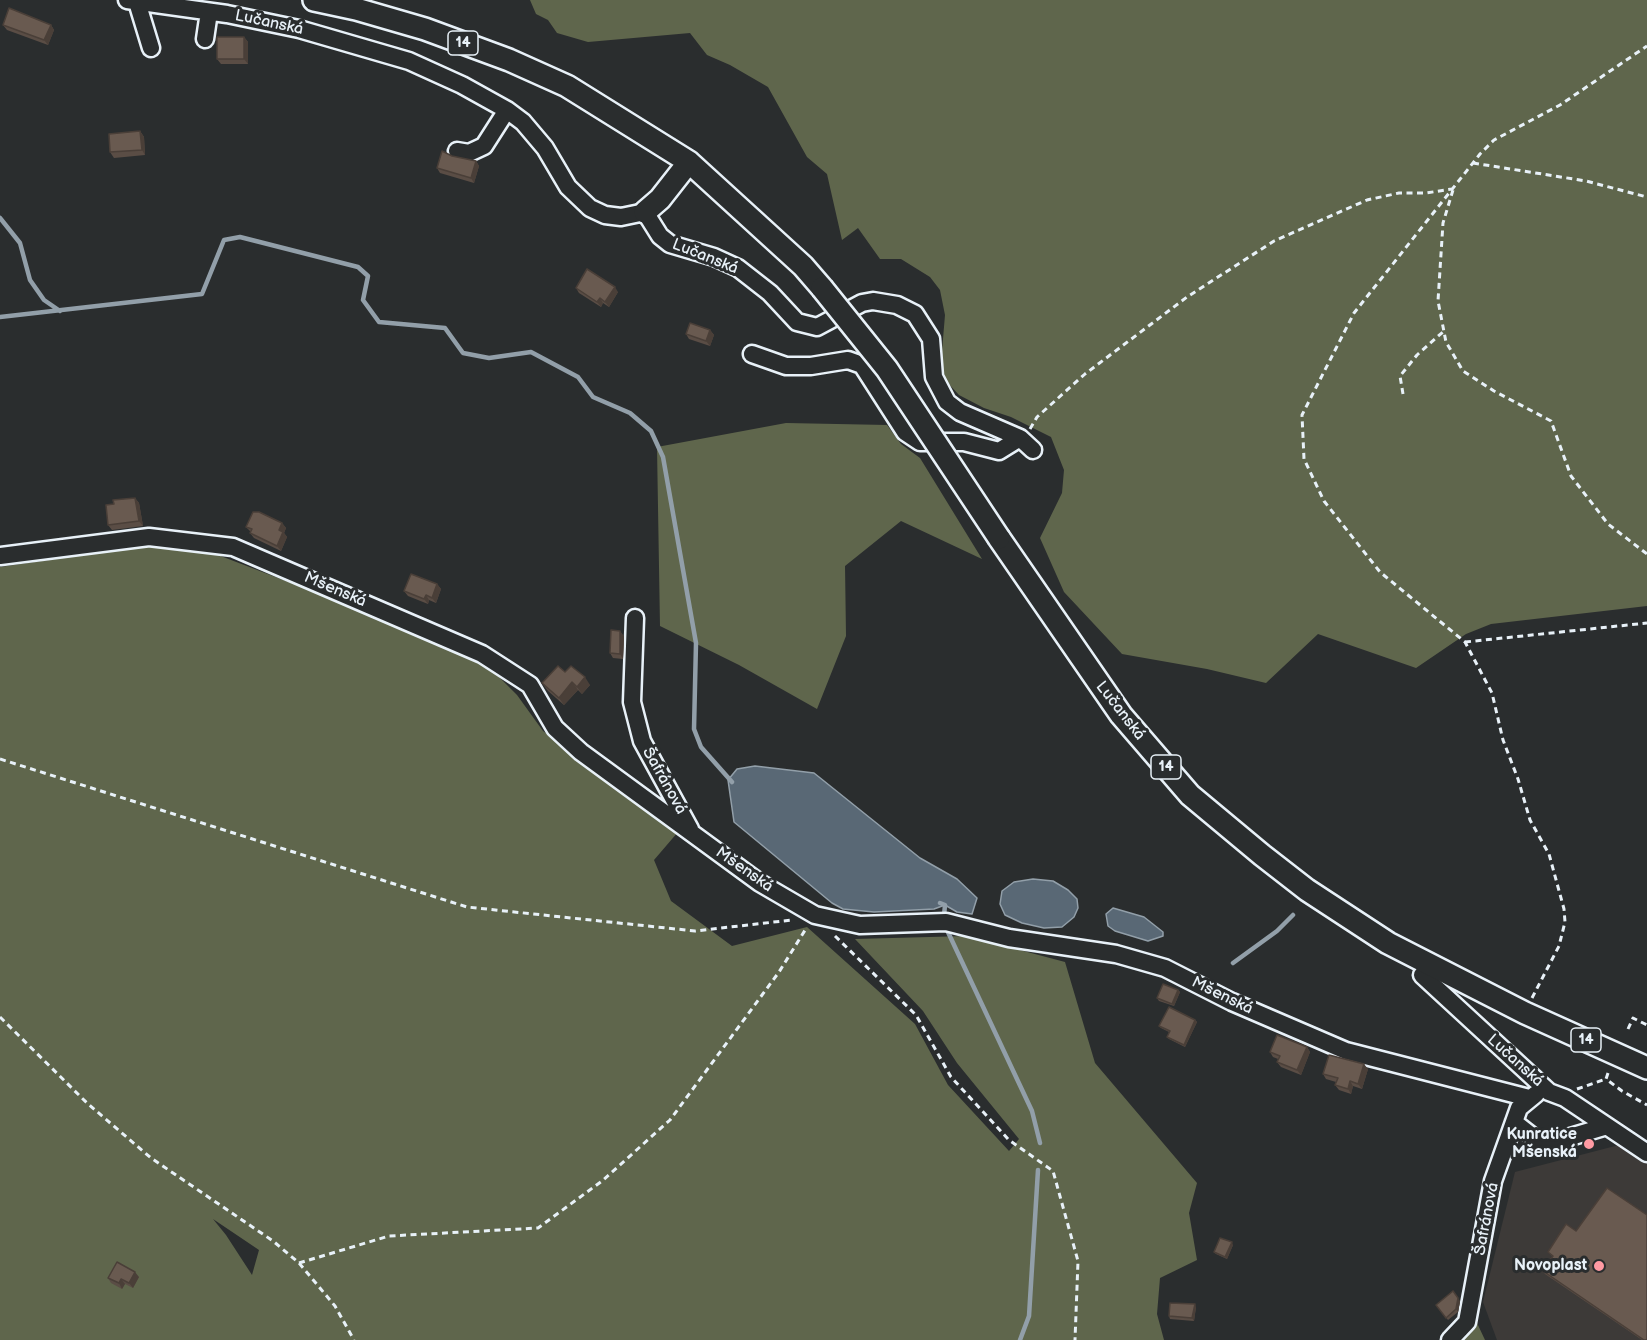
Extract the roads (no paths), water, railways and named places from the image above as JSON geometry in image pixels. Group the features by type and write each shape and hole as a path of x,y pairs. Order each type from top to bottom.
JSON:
{"main road":[{"name":"14","path":"314,0 425,28 509,60 567,86 689,162"},
{"path":"645,212 660,199 689,162"},
{"name":"Lučanská","path":"689,162 803,266 887,369 999,538 1121,715 1190,795 1307,890 1388,943 1525,1013 1647,1068"}],"street":[{"name":"Lučanská","path":"132,1 299,28 363,45 409,61 507,110 534,133 558,168 568,188 590,208 605,215 621,217 645,212 660,236 670,244 714,257 738,268 770,293 797,321 807,326 827,324 855,306 873,301 897,305 915,314 931,339 934,377 947,402 960,412 1020,438 1033,450"},
{"path":"132,1 151,48"},
{"path":"205,39 209,12"},
{"path":"457,151 469,153 484,146 507,110"},
{"path":"752,354 786,366 811,366 848,360 862,365 905,432 920,442 964,442 999,451 1020,438"},
{"name":"Mšenská","path":"0,556 149,537 210,543 244,552 482,654 530,686 555,728 581,752 760,883 815,915 860,925 946,922 1010,938 1116,954 1165,968 1232,1002 1346,1051 1529,1098"},
{"name":"Šafránová","path":"635,618 632,702 642,741 693,834"},
{"name":"Lučanská","path":"1422,975 1549,1092 1565,1098 1647,1152"},
{"path":"1529,1098 1549,1092"},
{"name":"Šafránová","path":"1450,1340 1467,1322 1493,1181 1519,1108 1529,1098"},
{"path":"1514,1122 1537,1140 1550,1143 1607,1126"}],"water":[{"path":"755,766 814,773 920,858 957,879 977,898 972,914 957,912 945,905 934,909 874,912 843,909 832,903 734,822 728,780 737,769"},
{"path":"1033,879 1053,881 1077,899 1078,908 1074,917 1062,927 1044,928 1022,923 1005,915 1000,904 1002,891 1014,882"},
{"path":"1113,908 1144,917 1163,932 1163,936 1148,941 1115,931 1108,926 1106,914"}],"waterway":[{"path":"0,218 20,243 30,280 44,300 60,311"},
{"path":"0,317 202,294 224,240 240,237 358,267 368,276 363,300 379,322 445,328 463,353 489,358 531,352 578,377 593,397 630,413 651,431 663,457 696,643 694,729 701,747 732,782"},
{"path":"940,903 945,905 944,916"},
{"path":"1233,963 1277,931 1293,915"},
{"path":"947,930 1032,1111 1040,1143"},
{"path":"1020,1340 1029,1316 1038,1170"}],"place":[{"name":"Kunratice Mšenská","path":"1589,1144"},
{"name":"Novoplast","path":"1599,1266"}]}
